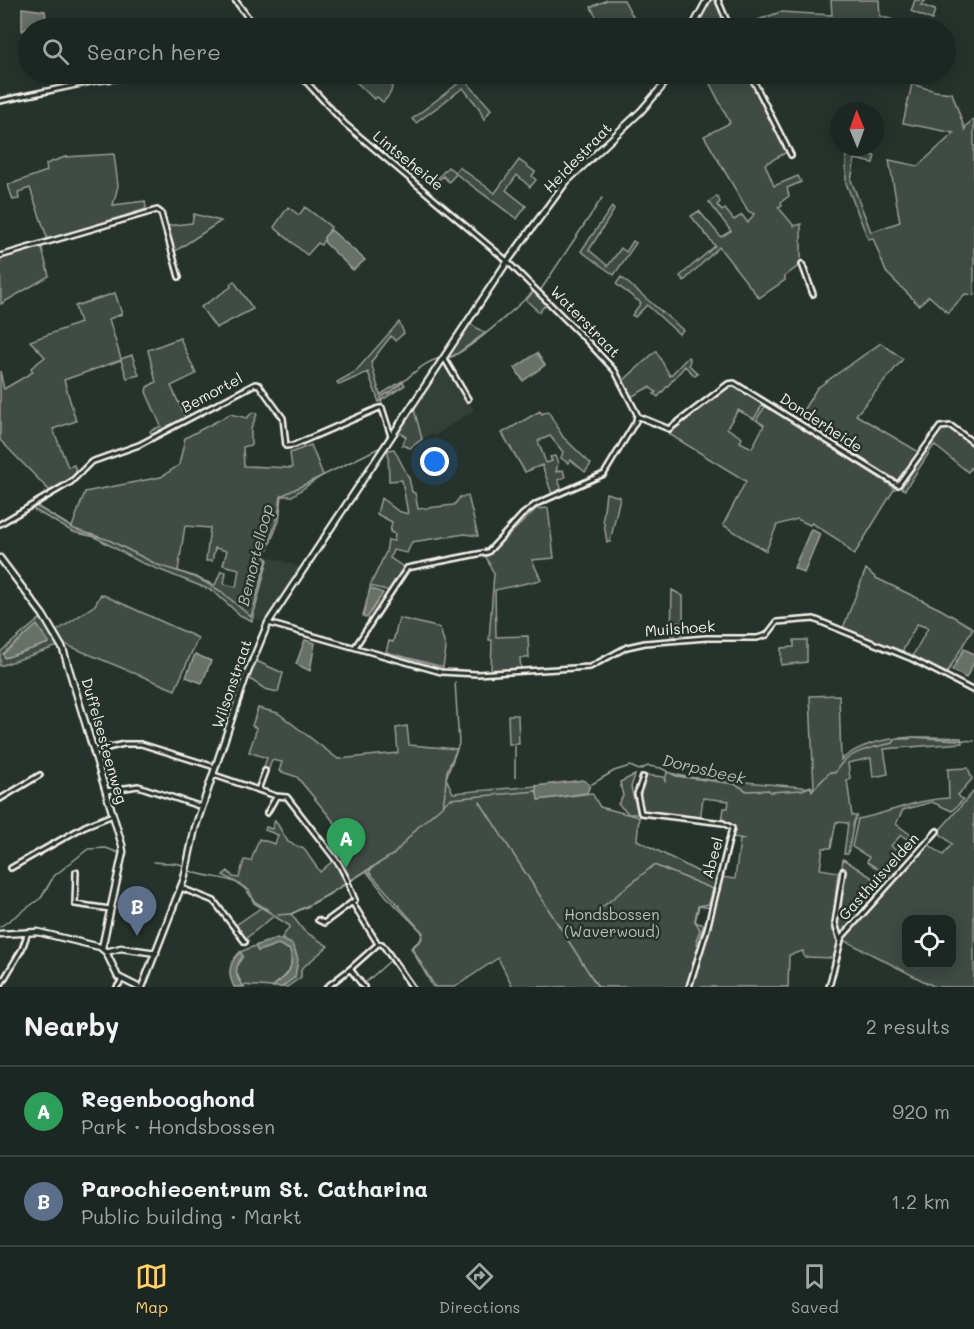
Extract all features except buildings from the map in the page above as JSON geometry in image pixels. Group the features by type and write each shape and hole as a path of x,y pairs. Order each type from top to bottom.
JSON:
{"street":[{"path":"235,0 247,18"},
{"path":"697,18 707,0"},
{"path":"718,0 726,18"},
{"path":"0,101 81,84"},
{"name":"Lintseheide","path":"308,84 350,129 426,191 507,262"},
{"name":"Heidestraat","path":"507,262 566,182 641,111 663,84"},
{"path":"755,84 791,155"},
{"path":"0,256 157,210 161,213 179,277"},
{"name":"Wilsonstraat","path":"142,987 181,888 203,807 245,678 268,623 507,262"},
{"name":"Waterstraat","path":"507,262 612,367 637,416"},
{"path":"802,264 813,294"},
{"path":"444,358 468,399"},
{"name":"Donderheide","path":"637,416 669,429 728,384 734,383 898,485 940,427 951,426 974,443"},
{"name":"Bemortel","path":"0,524 71,482 91,462 139,445 255,384 259,385 283,418 286,446 294,445 379,408 392,437"},
{"path":"355,647 407,568 488,552 522,515 540,502 604,474 637,416"},
{"name":"Duffelsesteenweg","path":"0,558 43,615 63,649 123,852 104,950"},
{"name":"Muilshoek","path":"268,623 441,672 512,673 590,667 627,647 645,643 706,638 757,638 766,635 777,622 804,619 824,623 910,658 974,691"},
{"path":"95,751 124,744 141,744 216,768"},
{"path":"258,790 265,771"},
{"path":"0,799 40,775"},
{"path":"214,775 276,796 287,797 335,859 355,900 324,923 318,920"},
{"name":"Abeel","path":"643,777 637,794 641,814 723,823 732,828 707,929 688,987"},
{"path":"106,791 138,786 203,807"},
{"path":"267,813 276,796"},
{"path":"11,868 85,825 113,815"},
{"name":"Gasthuisvelden","path":"840,940 937,831"},
{"path":"76,872 75,904 111,909"},
{"name":"Gasthuisvelden","path":"830,987 840,940 835,923 843,872"},
{"path":"181,888 214,901 245,942"},
{"path":"352,902 378,944 382,944 412,987"},
{"path":"0,934 28,932 50,934 104,950 121,948 156,953"},
{"path":"0,986 22,949 28,932"},
{"path":"327,987 378,944"},
{"path":"104,950 114,972 122,980 138,987"},
{"path":"350,969 364,987"},
{"path":"117,987 122,980"}],"shaded area":[{"path":"22,8 45,11 46,18 22,18"},
{"path":"331,230 365,260 353,270 325,243 324,237"},
{"path":"537,353 545,365 523,381 515,368"},
{"path":"444,362 474,410 434,436 432,433 422,439 414,409"},
{"path":"811,529 820,534 804,573 794,568"},
{"path":"265,556 302,567 266,622 253,618 268,560"},
{"path":"370,588 383,593 367,618 363,616"},
{"path":"37,625 49,643 5,658 3,654"},
{"path":"305,640 315,643 310,671 296,664"},
{"path":"964,649 974,654 974,662 966,678 952,670"},
{"path":"195,654 211,661 202,683 186,677"},
{"path":"583,780 590,785 587,793 538,800 536,786"},
{"path":"277,938 292,944 298,959 295,977 282,987 272,987 288,972 291,962 290,950 278,944 258,951 255,946"},
{"path":"240,952 243,956 236,972 244,987 234,987 230,977 230,968"}],"green space":[{"path":"607,0 624,0 634,18 597,18 591,7"},
{"path":"709,0 717,0 724,18 700,18"},
{"path":"831,0 879,0 880,16 886,18 764,18 780,12 832,15"},
{"path":"915,0 926,0 921,5 935,10 933,18 911,11"},
{"path":"358,84 392,84 389,96 383,102 377,97 374,99"},
{"path":"458,84 468,84 491,109 484,120 479,108 463,88 416,123 412,119"},
{"path":"710,84 753,84 787,152 765,164 774,186 798,176 801,182 787,188 789,196 778,207 794,226 801,224 801,264 785,276 785,280 759,298 719,247 684,281 680,276 715,246 691,216 699,211 721,237 731,231 709,202 717,196 720,202 717,205 722,211 725,209 734,220 742,215 748,223 754,214 748,211 704,136 730,123"},
{"path":"912,84 952,93 965,130 974,119 974,295 965,294 948,313 929,296 919,305 886,272 873,238 868,239 846,183 846,156 875,156 873,163 855,159 851,180 871,232 900,222 889,160 918,166 954,133 903,123"},
{"path":"114,154 118,186 113,205 145,201 146,209 48,240 30,188 18,192 19,199 13,200 8,185 47,171 46,164 65,157"},
{"path":"519,160 535,172 532,176 536,180 530,187 517,175 506,190 526,206 517,219 456,174 449,182 443,176 437,182 435,181 448,167 455,172 459,167 495,193"},
{"path":"288,207 299,215 305,207 331,227 321,245 318,243 307,255 274,227"},
{"path":"612,207 614,210 589,250 608,266 621,248 626,252 633,241 636,243 614,275 581,251"},
{"path":"194,214 221,221 174,252 167,226 192,223"},
{"path":"41,245 49,276 1,304 0,258"},
{"path":"621,277 683,330 679,334 647,305 635,317 632,315 641,303 616,284"},
{"path":"234,281 253,309 216,328 201,307 231,287 230,284"},
{"path":"535,290 547,303 539,312 526,300"},
{"path":"115,293 122,314 109,319 121,359 132,355 139,375 127,378 121,360 64,380 76,421 53,429 68,467 74,465 77,474 50,491 0,440 0,371 4,389 33,372 31,368 45,357 30,341 80,323 75,306"},
{"path":"399,322 404,333 395,341 391,336 371,362 380,395 402,381 405,385 379,402 368,372 339,385 337,382 355,372"},
{"path":"469,323 485,333 454,356 446,358"},
{"path":"180,338 196,374 171,386 186,419 153,437 150,431 161,426 146,392 147,387 156,382 148,350"},
{"path":"881,343 903,359 856,415 919,452 901,480 896,482 797,420 817,388"},
{"path":"656,351 670,376 688,357 689,365 698,374 695,376 685,366 658,397 654,394 656,392 649,387 631,397 623,381"},
{"path":"736,387 763,404 754,419 738,410 727,428 742,438 740,442 752,448 764,425 756,420 766,405 895,488 854,555 840,541 812,523 810,525 797,519 777,525 766,551 723,525 746,481 669,434 727,388"},
{"path":"414,409 422,439 410,448 402,445 406,437 399,432"},
{"path":"540,411 542,414 548,411 563,437 591,464 585,472 571,460 568,463 561,458 563,452 550,436 538,441 546,463 552,461 550,457 555,456 558,463 556,472 563,470 565,477 558,480 562,490 552,494 542,465 525,472 502,433"},
{"path":"253,412 257,414 251,429 251,445 243,447 244,466 292,468 290,453 311,445 323,475 292,496 282,496 279,521 265,556 268,560 252,621 240,615 213,591 140,562 95,537 73,532 31,508 34,505 72,527 85,492 161,477 179,465 185,438 230,414 247,418","holes":["185,526 210,528 206,561 212,561 215,548 227,551 223,565 239,569 236,587 224,584 226,572 221,571 215,585 178,571"]},
{"path":"942,429 950,429 974,446 974,464 968,472 934,445 905,490 901,488"},
{"path":"394,449 409,478 412,492 415,493 418,509 454,505 460,497 468,496 478,536 465,534 412,542 407,553 393,550 390,558 405,568 390,591 370,586 386,552 388,540 394,541 395,534 390,532 392,522 377,514 381,498 398,511 408,514 402,480 389,481 388,450"},
{"path":"606,493 620,497 610,542 607,542 603,518"},
{"path":"548,508 554,558 532,560 541,580 495,590 496,637 528,636 529,658 520,658 521,670 491,672 492,640 489,640 494,574 486,557 536,509"},
{"path":"866,569 876,578 973,628 947,673 912,657 928,628 917,624 902,652 843,628"},
{"path":"672,590 683,596 683,638 677,638 681,636 681,623 675,622 675,638 671,638"},
{"path":"101,594 198,638 175,690 64,644 57,631 95,605"},
{"path":"41,618 58,646 0,666 0,652"},
{"path":"399,618 440,628 446,649 443,667 386,652 389,641 393,642"},
{"path":"794,640 807,640 807,662 781,665 781,648 794,647"},
{"path":"254,660 283,673 278,692 265,689 248,678"},
{"name":"Hondsbossen (Waverwoud)","path":"839,695 841,760 867,745 898,738 961,738 962,743 884,749 888,774 873,777 871,758 848,763 850,779 847,780 852,816 857,816 848,854 844,854 848,823 836,822 831,848 823,848 820,869 838,872 832,929 838,940 834,958 804,957 803,951 789,955 788,987 513,987 498,958 455,987 435,987 412,948 421,940 423,933 369,872 374,866 350,881 340,862 343,859 339,855 352,844 297,777 279,771 282,762 272,760 268,771 263,769 267,758 249,752 257,728 252,726 258,708 278,713 338,759 398,753 396,728 407,726 409,745 457,749 446,778 453,793 536,786 539,800 592,793 600,807 639,817 637,840 718,882 711,908 699,906 695,922 704,925 697,944 703,945 721,877 735,879 740,840 745,839 733,837 733,826 722,822 724,808 728,808 729,801 703,798 700,820 645,813 641,809 640,786 645,775 664,777 665,782 667,772 686,777 814,788 810,696"},
{"path":"508,715 518,715 519,744 509,744"},
{"path":"968,768 972,779 958,795 963,800 952,811 932,802 903,810 896,824 911,835 907,839 901,835 891,846 898,852 884,866 897,875 892,878 867,862 869,857 852,847 858,819 926,801 949,798 948,769"},
{"path":"635,775 631,787 638,814 629,814 618,804 623,796 620,782"},
{"path":"974,791 974,987 935,987 842,939 928,844 943,855 952,844 938,832"},
{"path":"275,820 288,842 304,849 320,872 334,860 347,882 328,895 291,914 304,931 328,946 301,969 301,977 287,987 282,987 293,976 297,962 294,949 281,939 290,926 274,916 245,939 236,925 262,907 268,910 254,901 249,890 223,875 228,871 233,877 239,878 244,860 251,861 259,839 275,844 278,835 265,830 266,827 272,829"},
{"path":"334,849 339,855 336,857 331,851"},
{"path":"843,859 885,886 840,937 835,931"},
{"path":"278,944 290,950 291,962 286,975 272,987 242,985 235,969 243,956 240,952 255,946 258,951"}],"waterway":[{"name":"Bemortelloop","path":"536,288 540,291 602,198"},
{"name":"Bemortelloop","path":"446,358 478,340 534,291"},
{"name":"Bemortelloop","path":"382,406 381,397 421,367 441,358"},
{"name":"Bemortelloop","path":"35,505 74,529 109,540 158,565 196,577 222,592 251,617 267,559 264,555 278,517 281,496 381,447 390,430"},
{"name":"Bemortelloop","path":"0,527 21,513"},
{"path":"445,790 447,771 459,744 455,682"},
{"name":"Dorpsbeek","path":"592,784 614,771 630,766 639,770 648,766 661,768 676,776 735,784 747,791 802,790 811,786 812,791 830,772 835,773 852,755 893,743 896,739 912,737 974,741"},
{"path":"515,745 515,778"},
{"name":"Dorpsbeek","path":"350,881 394,854 418,827 450,799 537,791"},
{"name":"Dorpsbeek","path":"443,806 445,792"},
{"path":"480,802 565,935"},
{"name":"Dorpsbeek","path":"0,927 41,898 54,876 88,849 106,848 119,853"},
{"name":"Dorpsbeek","path":"154,862 184,866"},
{"path":"601,908 654,865 713,889 709,904 698,906 695,920 700,930 696,940"},
{"name":"Dorpsbeek","path":"190,871 235,882 249,893 254,903 274,915"},
{"path":"367,872 387,897 422,932 421,939 411,948 433,987"},
{"name":"Dorpsbeek","path":"312,904 346,884"},
{"name":"Dorpsbeek","path":"277,915 291,914 309,906"},
{"path":"566,937 598,987"},
{"path":"365,983 391,960"}],"place":[{"name":"Regenbooghond","path":"346,868"},
{"name":"Parochiecentrum St. Catharina","path":"137,936"}]}
